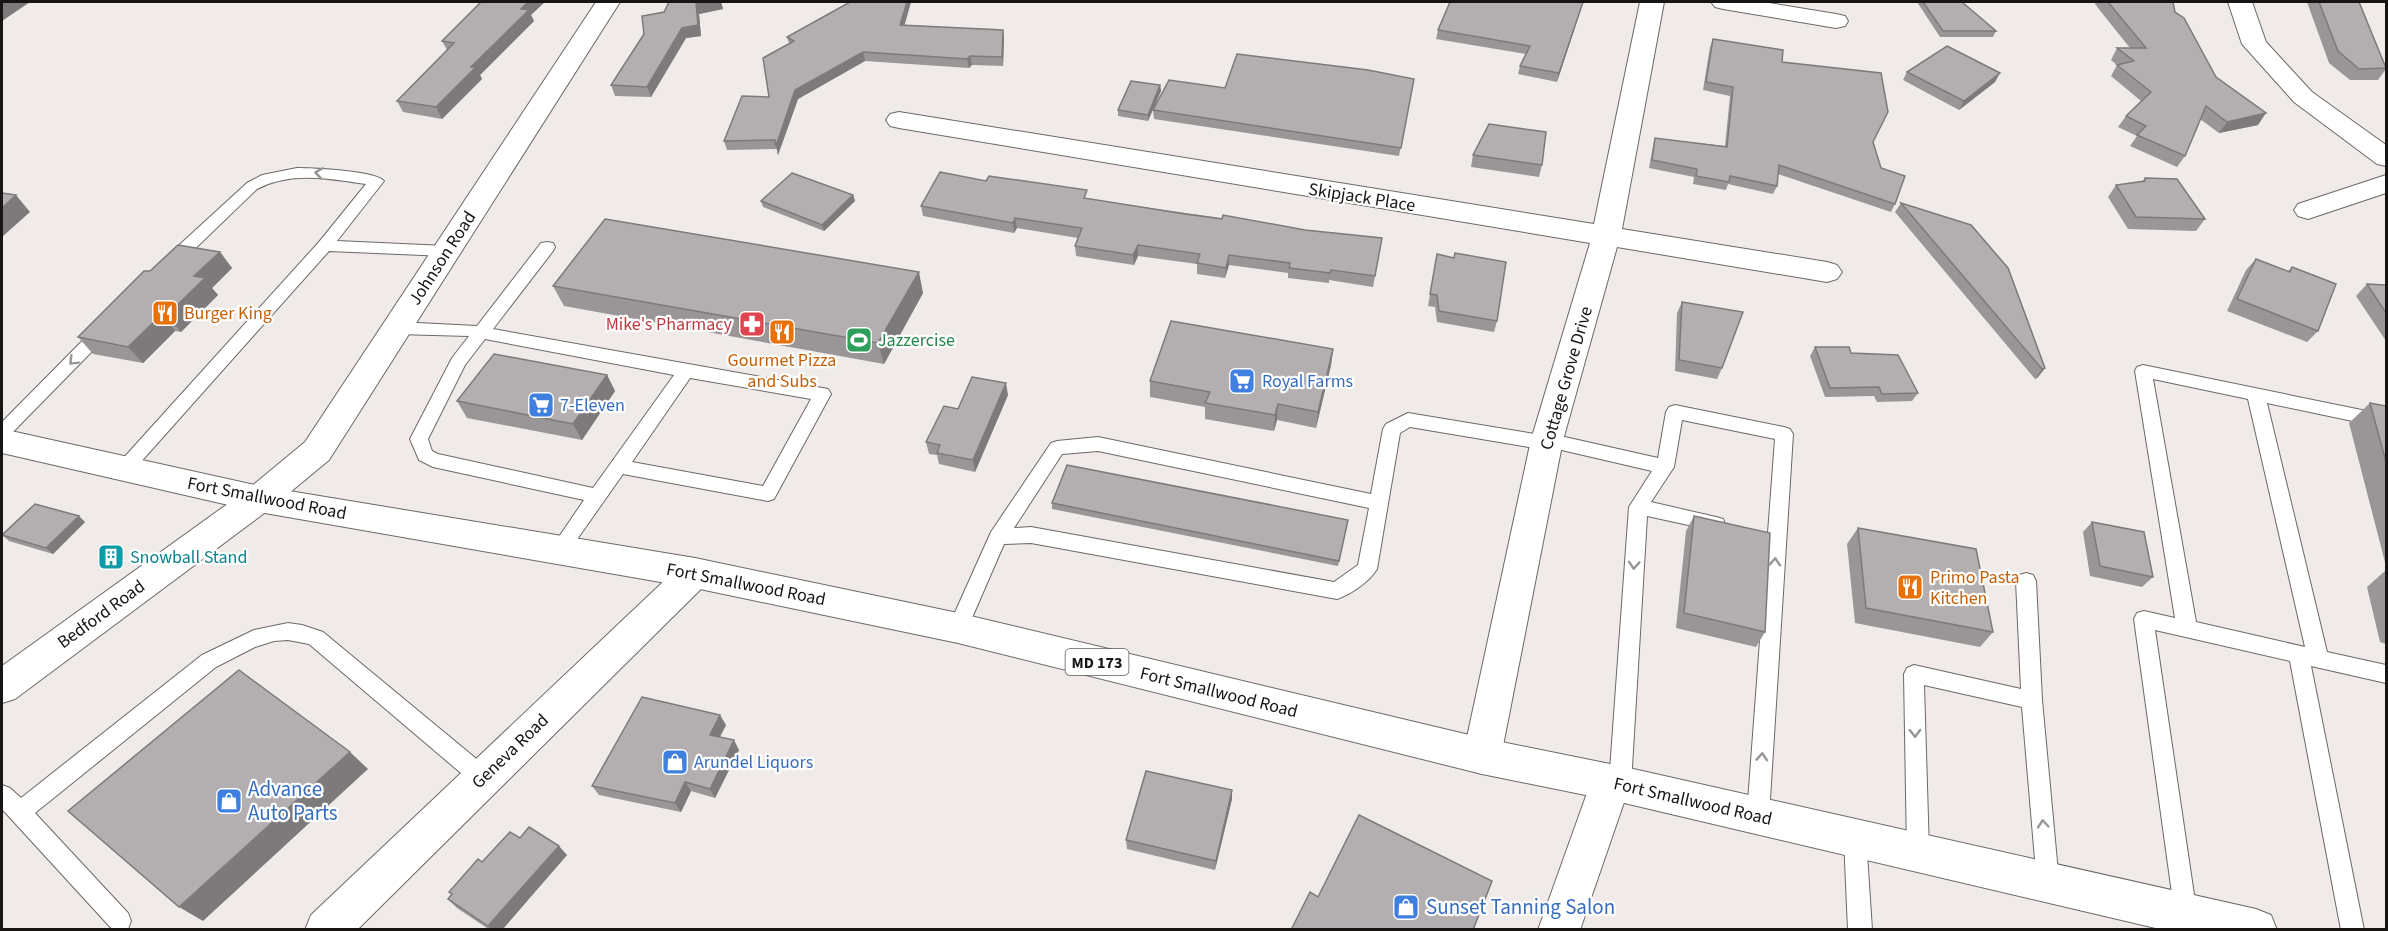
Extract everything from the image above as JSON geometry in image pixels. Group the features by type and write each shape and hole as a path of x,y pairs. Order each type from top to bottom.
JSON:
{"street":[{"name":"Johnson Road","path":"259,499 317,451 608,2"},
{"name":"Cottage Grove Drive","path":"1482,756 1547,441 1606,237 1652,2"},
{"path":"1723,2 1836,21"},
{"path":"2240,2 2254,44 2296,89 2386,158"},
{"name":"Skipjack Place","path":"899,120 1827,272"},
{"path":"2308,210 2386,184"},
{"name":"Fort Smallwood Road","path":"2,441 259,499 695,573 958,628 1482,756 1758,815 2256,930"},
{"name":"Bedford Road","path":"2,687 259,499"},
{"name":"Geneva Road","path":"326,930 695,573"},
{"path":"1559,930 1615,783"}],"lane":[{"path":"124,468 325,246 377,181 306,171 284,172 266,177 252,186 155,277"},
{"path":"325,246 446,251"},
{"path":"548,247 458,362 419,439 425,455 444,462 597,496"},
{"path":"2,432 118,315"},
{"path":"397,328 468,330 822,394 768,494 618,466"},
{"path":"559,550 686,371"},
{"path":"2187,629 2143,371 2386,422"},
{"path":"2256,395 2309,656 2353,930"},
{"path":"1615,783 1638,507 1665,467 1675,412 1784,434 1758,815"},
{"path":"998,537 1031,535 1337,591 1367,569 1392,429 1408,420 1547,441 1665,467"},
{"path":"958,628 998,537 1057,448 1098,444 1379,503"},
{"path":"1638,507 1730,527"},
{"path":"1754,532 1777,537"},
{"path":"2026,581 2032,700 2048,883"},
{"path":"2186,915 2144,619 2386,674"},
{"path":"20,812 209,661 264,635 282,631 300,631 316,638 483,778"},
{"path":"1918,852 1914,674 2032,700"},
{"path":"2,795 120,921"},
{"path":"1855,838 1860,930"}],"building":[{"path":"481,2 528,2 521,9 529,10 471,67 476,67 436,107 397,101 454,43 442,41"},
{"path":"669,2 706,2 696,3 698,25 682,28 647,87 611,85 644,34 642,16 664,12"},
{"path":"850,2 907,2 900,25 1003,30 1002,57 970,56 967,59 863,52 795,90 776,146 775,140 724,141 742,96 769,97 763,58 794,41 787,37"},
{"path":"1450,2 1583,2 1559,73 1520,66 1530,46 1438,30"},
{"path":"1923,2 1962,2 1996,31 1943,31"},
{"path":"2108,2 2173,2 2175,12 2184,18 2216,77 2266,113 2227,122 2206,106 2185,156 2137,135 2146,126 2126,116 2151,92 2117,65 2134,61 2117,48 2146,48"},
{"path":"2319,2 2359,2 2386,68 2359,69 2338,51"},
{"path":"1713,39 1783,50 1782,62 1881,73 1888,112 1873,142 1881,168 1905,176 1895,204 1779,165 1777,186 1730,176 1729,182 1696,176 1697,169 1652,160 1655,138 1727,147 1733,87 1706,82"},
{"path":"1947,46 2000,73 1964,101 1907,72"},
{"path":"1237,54 1368,70 1414,79 1401,148 1153,110 1169,80 1225,88"},
{"path":"1131,81 1160,85 1148,115 1118,110"},
{"path":"1489,124 1546,132 1542,165 1473,155"},
{"path":"940,172 986,181 989,176 1087,190 1084,198 1185,214 1222,219 1223,215 1305,230 1382,238 1375,276 1331,270 1330,273 1289,268 1290,263 1229,255 1226,268 1197,263 1200,254 1138,245 1133,255 1075,246 1082,228 1015,218 1013,223 921,206"},
{"path":"792,173 853,195 822,225 761,201"},
{"path":"2145,178 2177,179 2205,219 2136,217 2116,185 2145,181"},
{"path":"2,193 16,195 2,208"},
{"path":"1901,203 1971,225 2008,268 2045,368 2042,369"},
{"path":"605,219 919,272 878,343 553,286"},
{"path":"178,245 220,252 194,276 205,278 167,315 162,314 128,347 78,337 144,271 150,271"},
{"path":"1455,253 1506,262 1497,321 1439,311 1437,295 1430,294 1437,254 1454,258"},
{"path":"2256,259 2290,272 2292,267 2336,284 2318,331 2237,299"},
{"path":"2367,284 2386,285 2386,313"},
{"path":"1682,302 1743,312 1722,368 1679,360"},
{"name":"Royal Farms","path":"1171,321 1333,349 1318,412 1278,404 1275,415 1205,403 1210,392 1150,381"},
{"path":"1815,347 1849,347 1851,353 1898,355 1918,393 1882,394 1879,387 1830,388"},
{"name":"7-Eleven","path":"494,354 607,375 573,424 457,401"},
{"path":"972,377 1006,383 973,460 937,453 940,445 926,442 944,406 958,409"},
{"path":"2370,403 2386,406 2386,462"},
{"path":"1067,465 1348,520 1339,561 1052,503"},
{"path":"35,504 79,516 46,548 2,535"},
{"path":"1694,516 1770,533 1765,632 1684,613"},
{"path":"2092,522 2144,532 2153,577 2100,566"},
{"name":"Primo Pasta Kitchen","path":"1858,528 1976,549 1993,632 1866,608"},
{"name":"Advance Auto Parts","path":"239,670 350,752 179,907 68,811"},
{"name":"Arundel Liquors","path":"642,697 720,715 710,735 734,740 710,789 685,782 675,803 592,786"},
{"path":"1146,771 1232,790 1216,861 1126,840"},
{"path":"1359,815 1492,881 1473,930 1291,930 1310,892 1318,897"},
{"path":"529,827 559,846 488,926 448,899 452,894 449,892 478,859 482,862 510,832 520,838"}],"place":[{"name":"Burger King","path":"165,313"},
{"name":"Mike's Pharmacy","path":"752,324"},
{"name":"Gourmet Pizza and Subs","path":"782,332"},
{"name":"Jazzercise","path":"859,340"},
{"name":"Royal Farms","path":"1242,381"},
{"name":"7-Eleven","path":"541,405"},
{"name":"Snowball Stand","path":"111,557"},
{"name":"Primo Pasta Kitchen","path":"1910,587"},
{"name":"Arundel Liquors","path":"675,762"},
{"name":"Advance Auto Parts","path":"229,801"},
{"name":"Sunset Tanning Salon","path":"1406,907"}]}
